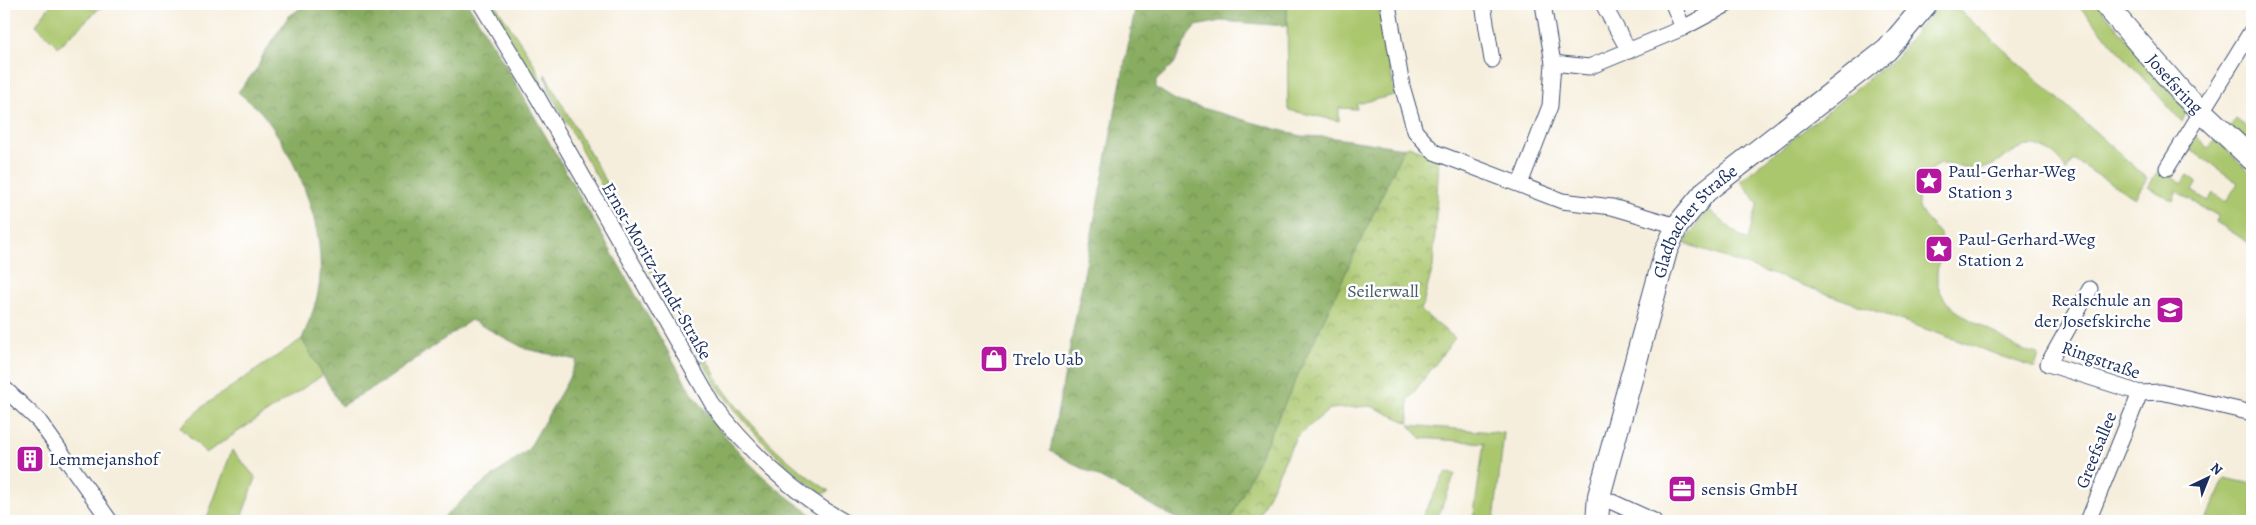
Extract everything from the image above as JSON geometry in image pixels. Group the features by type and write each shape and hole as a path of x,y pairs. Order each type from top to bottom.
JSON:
{"main road":[{"name":"Gladbacher Straße","path":"1597,521 1599,496 1644,325 1666,251 1677,226 1706,191 1887,50 1926,4"},
{"name":"Josefsring","path":"2105,4 2156,64 2201,112 2252,159"}],"street":[{"name":"Ernst-Moritz-Arndt-Straße","path":"482,4 524,73 713,405 736,434 781,479 797,492 843,521"},
{"path":"1388,4 1402,86 1415,131 1434,152 1562,200 1612,207 1677,226"},
{"path":"1483,4 1492,60"},
{"path":"1520,184 1550,106 1553,63 1543,4"},
{"path":"1603,4 1628,51"},
{"path":"1673,4 1683,28"},
{"path":"1553,63 1589,67 1683,28 1728,4"},
{"path":"2167,168 2252,30"},
{"name":"Ringstraße","path":"2090,289 2048,364 2140,393 2161,392 2252,413"},
{"path":"4,388 39,421 110,521"},
{"name":"Greefsallee","path":"2088,521 2140,393"},
{"path":"1599,496 1654,521"}],"green space":[{"path":"51,4 104,4 58,47 36,25"},
{"path":"306,4 468,4 507,68 687,385 716,425 747,461 782,492 822,521 440,521 469,494 528,450 567,382 577,360 526,349 471,320 386,380 341,406 302,339 316,301 320,277 317,234 305,190 296,168 273,129 261,112 238,92 258,67 263,55 288,17"},
{"path":"489,4 495,4 535,65 550,104"},
{"path":"1136,4 1287,4 1287,26 1221,21 1196,26 1188,36 1174,64 1156,81 1156,88 1177,101 1301,136 1328,137 1404,148 1230,521 1181,521 1050,451"},
{"path":"1287,4 1378,4 1395,95 1356,104 1357,109 1339,108 1339,121 1288,110"},
{"path":"1938,4 1952,4 2147,178 2135,198 2073,160 2066,172 2059,159 2053,154 2047,150 2028,146 2020,148 1991,166 1982,169 1974,170 1952,165 1937,165 1921,183 1918,194 1919,205 1923,215 1939,232 1943,245 1937,278 1943,296 1955,310 1967,318 2024,351 2039,354 2035,368 1684,243 1708,209 1741,237 1748,239 1758,203 1740,181 1897,56"},
{"path":"2077,4 2097,4 2184,107 2186,113 2182,122"},
{"path":"545,74 722,387 771,444 798,468 829,491 823,494 778,457 752,430 716,385 582,151 550,92"},
{"path":"2236,119 2252,131 2252,149 2229,127"},
{"path":"2195,135 2208,148 2216,140 2252,174 2252,245 2215,221 2218,216 2176,191 2173,201 2148,187 2159,170 2169,176 2175,167 2178,169 2173,178 2181,184 2187,175 2197,182 2192,191 2208,201 2213,193 2226,202 2238,183 2191,150 2185,159 2181,156"},
{"name":"Seilerwall","path":"1409,146 1439,158 1433,267 1421,311 1455,338 1408,400 1409,423 1371,406 1330,409 1296,437 1256,521 1230,521 1404,148"},
{"path":"302,339 323,375 206,453 180,427 206,404"},
{"path":"1409,425 1504,433 1494,521 1473,521 1484,443 1421,438"},
{"path":"232,450 256,478 240,521 206,521"},
{"path":"1445,473 1455,474 1436,521 1420,521"},
{"path":"2225,478 2252,484 2252,521 2206,521"}],"place":[{"name":"Paul-Gerhar-Weg Station 3","path":"1929,181"},
{"name":"Paul-Gerhard-Weg Station 2","path":"1939,249"},
{"name":"Realschule an der Josefskirche","path":"2170,310"},
{"name":"Trelo Uab","path":"994,359"},
{"name":"Lemmejanshof","path":"30,459"},
{"name":"sensis GmbH","path":"1682,489"}]}
